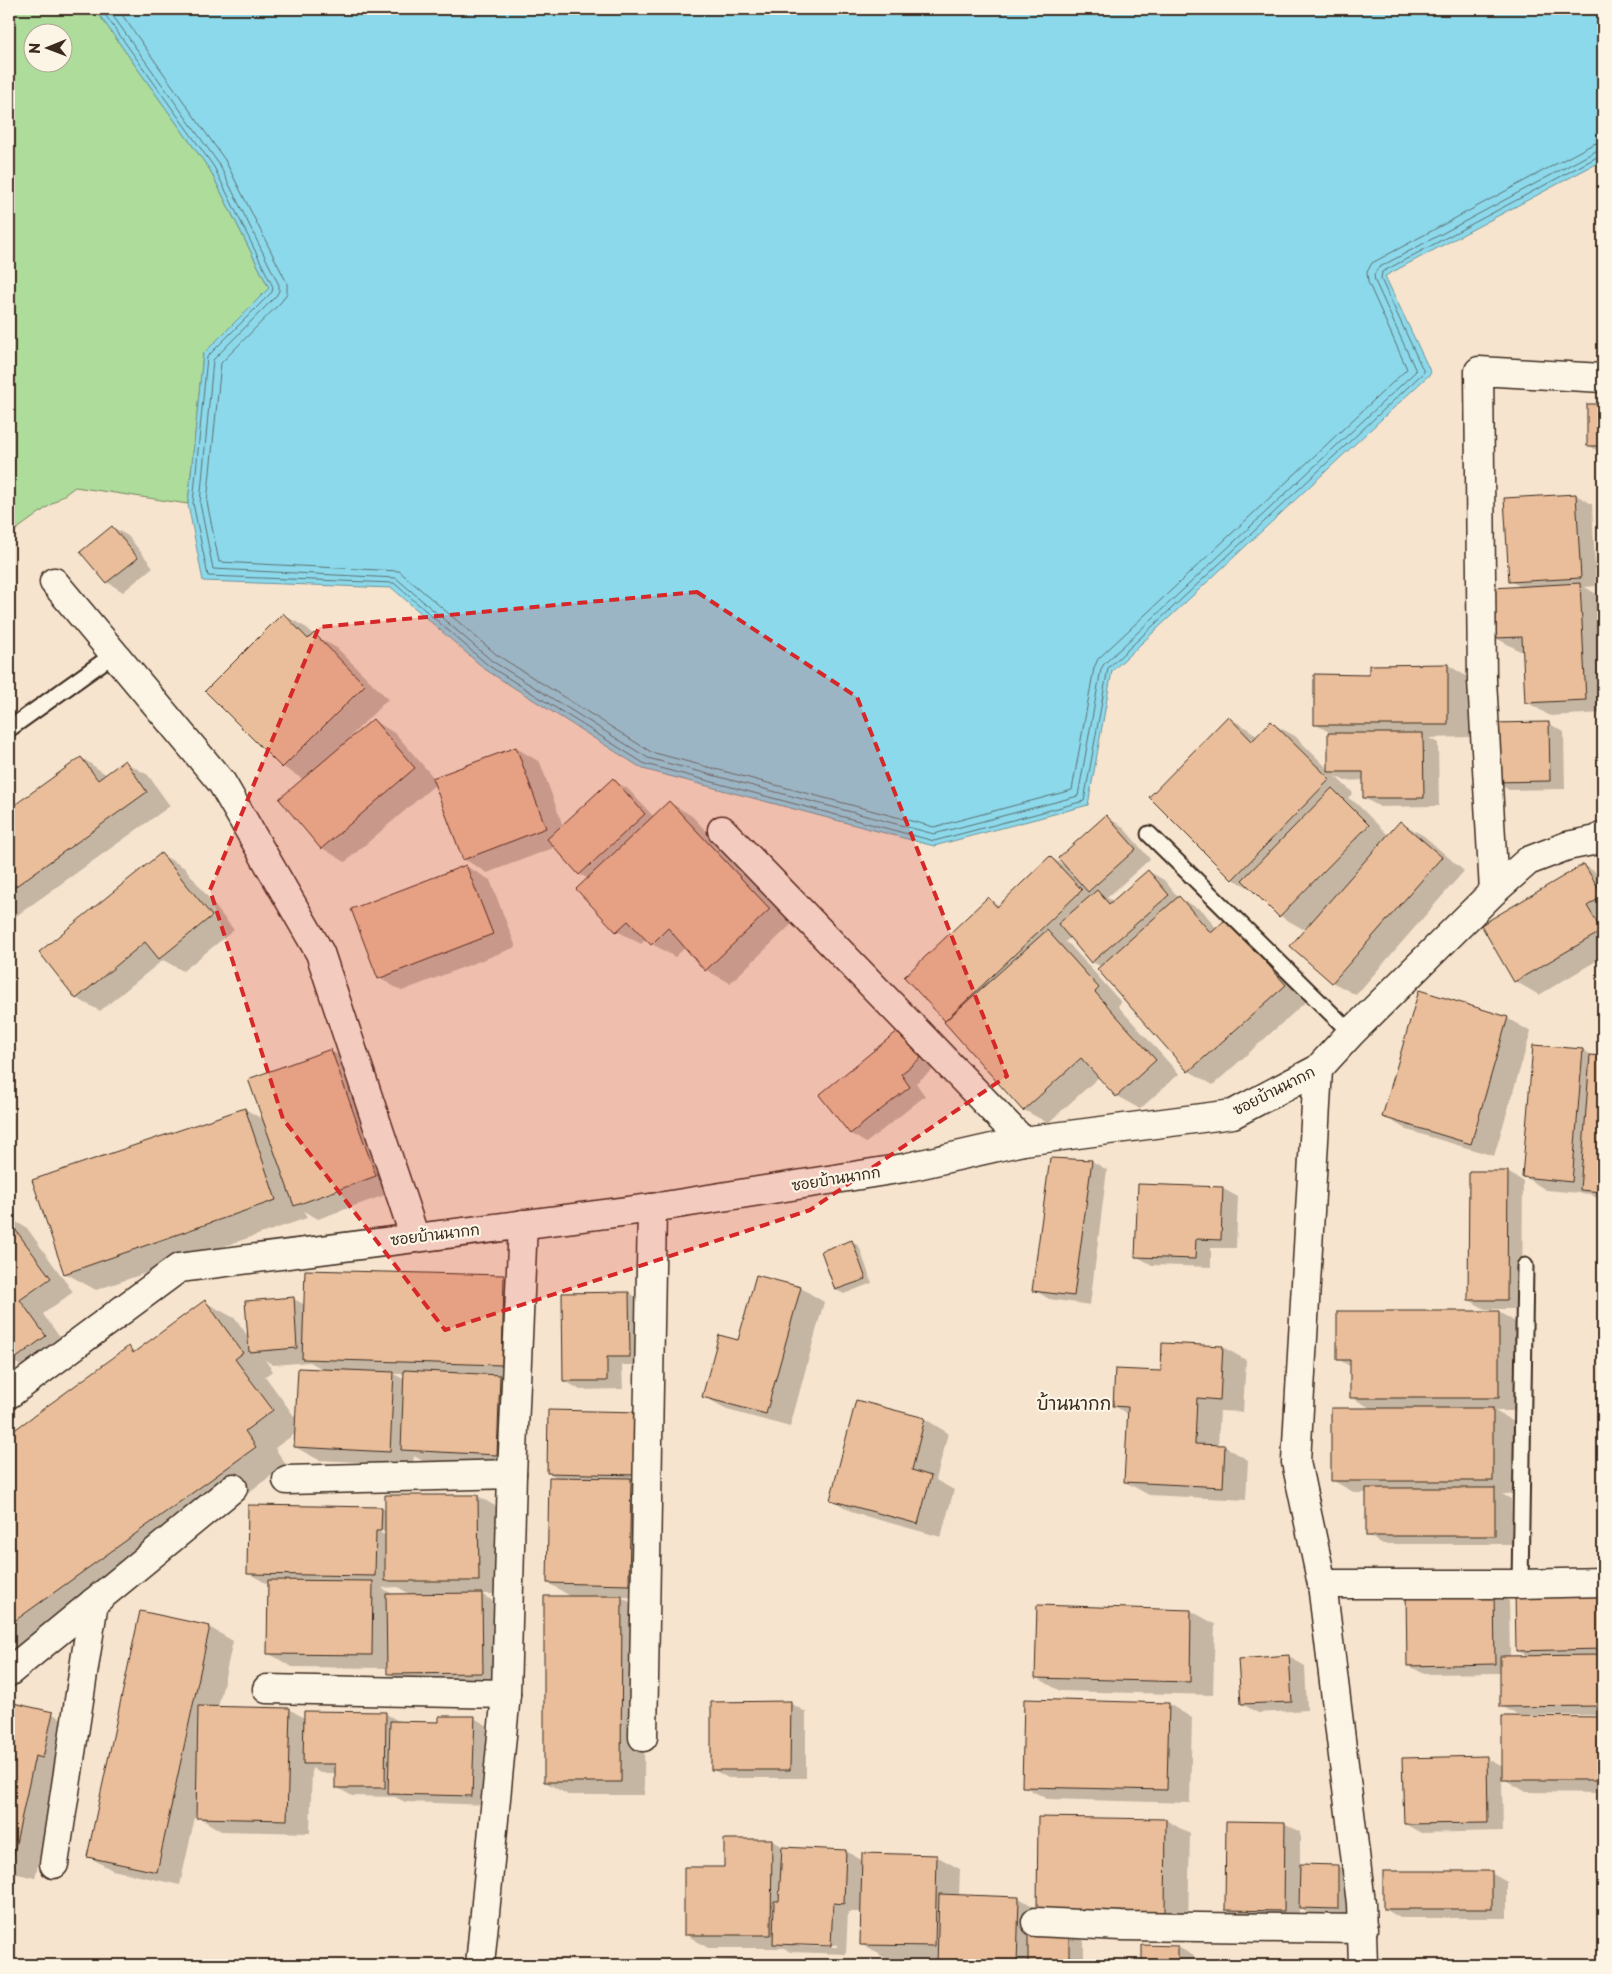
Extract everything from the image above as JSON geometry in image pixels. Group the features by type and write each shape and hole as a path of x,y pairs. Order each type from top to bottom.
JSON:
{"street":[{"path":"1494,891 1482,680 1479,372 1603,378"},
{"path":"54,582 222,783 320,953 415,1238"},
{"path":"722,830 1023,1141"},
{"name":"ซอยบ้านนากก","path":"9,1394 179,1268 652,1208 904,1168 1023,1141 1233,1114 1318,1069 1494,891 1528,861 1567,846 1597,840 1603,836"},
{"path":"1318,1069 1296,1462 1322,1584 1361,1903 1363,1965"},
{"path":"643,1737 652,1208"},
{"path":"480,1965 506,1694 522,1224"},
{"path":"287,1480 512,1474"},
{"path":"9,1672 233,1488"},
{"path":"1322,1584 1603,1582"},
{"path":"54,1864 94,1602"},
{"path":"267,1689 506,1694"},
{"path":"1036,1922 1121,1926 1363,1930"}],"lane":[{"path":"9,729 114,654"},
{"path":"1149,834 1352,1033"},
{"path":"1520,1584 1525,1266"}],"highlighted area":[{"path":"697,592 857,697 1007,1076 810,1210 445,1330 283,1119 210,890 319,627"}],"green space":[{"path":"9,9 95,9 210,170 269,288 203,354 188,504 75,487 9,535"}],"water":[{"path":"95,9 1603,9 1603,160 1385,276 1431,373 1112,671 1088,805 934,846 643,769 486,670 392,588 203,581 188,504 203,354 269,288 210,170"}],"building":[{"path":"1587,404 1603,404 1603,446 1587,446"},
{"path":"1576,494 1581,578 1509,582 1504,498"},
{"path":"112,526 138,558 106,583 80,552"},
{"path":"1580,583 1586,700 1525,703 1522,637 1495,638 1493,588"},
{"path":"283,613 308,639 314,633 365,685 282,768 205,691"},
{"path":"1448,664 1448,725 1314,725 1314,674 1369,675 1369,665"},
{"path":"1228,716 1252,741 1271,721 1330,779 1232,880 1149,797"},
{"path":"373,719 415,768 321,849 279,799"},
{"path":"1549,722 1550,781 1492,782 1491,723"},
{"path":"1328,733 1423,733 1424,798 1363,798 1363,772 1328,772"},
{"path":"516,747 546,828 463,860 432,778"},
{"path":"81,757 98,780 125,760 147,792 9,891 9,809"},
{"path":"613,778 645,814 579,875 547,839"},
{"path":"1332,788 1369,825 1279,917 1242,880"},
{"path":"669,801 770,909 705,971 668,928 651,945 628,921 616,932 576,889"},
{"path":"1106,815 1136,849 1088,892 1058,858"},
{"path":"1400,821 1442,857 1332,983 1290,946"},
{"path":"161,853 212,916 159,959 145,942 76,999 39,952"},
{"path":"1050,856 1082,890 945,1021 904,977 988,897 997,907"},
{"path":"1584,864 1603,896 1587,906 1602,931 1514,982 1481,925"},
{"path":"466,865 493,934 378,979 351,909"},
{"path":"1148,870 1169,895 1091,963 1058,924 1097,890 1109,904"},
{"path":"1179,896 1211,933 1227,918 1286,985 1188,1072 1097,969"},
{"path":"1047,930 1099,988 1095,992 1156,1060 1116,1097 1081,1058 1023,1111 944,1022"},
{"path":"1419,990 1508,1017 1471,1144 1382,1117"},
{"path":"899,1030 921,1058 901,1074 910,1087 850,1134 819,1095"},
{"path":"1533,1045 1583,1049 1572,1182 1522,1177"},
{"path":"331,1049 376,1176 294,1206 248,1079"},
{"path":"1590,1055 1603,1056 1603,1207 1601,1207 1602,1192 1580,1190"},
{"path":"245,1108 276,1200 64,1274 32,1180"},
{"path":"1050,1158 1092,1160 1074,1296 1032,1291"},
{"path":"1469,1171 1508,1171 1507,1300 1468,1300"},
{"path":"1138,1184 1223,1187 1221,1240 1196,1239 1195,1259 1135,1257"},
{"path":"9,1221 51,1278 20,1300 46,1336 11,1362 9,1359"},
{"path":"852,1240 866,1279 835,1290 821,1251"},
{"path":"305,1270 504,1275 502,1365 302,1359"},
{"path":"756,1275 801,1287 766,1414 702,1397 719,1335 738,1340"},
{"path":"629,1292 630,1357 607,1357 607,1381 563,1381 562,1293"},
{"path":"294,1297 297,1348 249,1352 245,1301"},
{"path":"205,1300 243,1353 235,1359 273,1410 245,1431 256,1447 9,1625 9,1434 129,1346 133,1353"},
{"path":"1337,1311 1499,1311 1499,1398 1350,1398 1350,1360 1337,1360"},
{"path":"1162,1343 1223,1346 1220,1400 1197,1398 1195,1444 1225,1445 1223,1487 1124,1482 1128,1407 1113,1406 1115,1369 1161,1371"},
{"path":"298,1368 394,1372 390,1452 294,1447"},
{"path":"404,1370 500,1375 497,1455 401,1450"},
{"path":"856,1400 925,1418 912,1470 931,1476 918,1524 830,1500"},
{"path":"1331,1408 1493,1408 1493,1481 1331,1481"},
{"path":"548,1410 639,1412 637,1475 547,1473"},
{"path":"549,1477 631,1478 629,1585 547,1583"},
{"path":"1366,1488 1495,1488 1495,1536 1366,1536"},
{"path":"385,1495 478,1495 479,1581 385,1581"},
{"path":"248,1505 382,1507 381,1531 376,1531 375,1576 247,1574"},
{"path":"268,1580 373,1581 372,1655 267,1654"},
{"path":"1494,1590 1495,1664 1407,1666 1406,1592"},
{"path":"1603,1590 1603,1649 1516,1651 1515,1591"},
{"path":"482,1593 483,1673 387,1674 386,1594"},
{"path":"544,1596 622,1596 621,1782 544,1782"},
{"path":"1037,1605 1191,1610 1190,1682 1035,1678"},
{"path":"140,1611 210,1626 157,1872 87,1857"},
{"path":"1289,1655 1292,1702 1241,1704 1238,1659"},
{"path":"1603,1655 1603,1706 1500,1707 1500,1656"},
{"path":"1024,1699 1169,1703 1167,1790 1022,1787"},
{"path":"791,1701 790,1770 711,1770 711,1702"},
{"path":"9,1702 53,1712 43,1758 35,1756 11,1866 9,1865"},
{"path":"198,1706 290,1708 287,1820 196,1818"},
{"path":"304,1711 386,1712 385,1788 335,1788 335,1764 303,1764"},
{"path":"439,1716 475,1716 472,1796 388,1794 390,1721 439,1722"},
{"path":"1502,1716 1603,1717 1603,1780 1502,1780"},
{"path":"1487,1756 1488,1823 1404,1824 1402,1758"},
{"path":"1038,1817 1166,1819 1165,1912 1037,1910"},
{"path":"1226,1821 1285,1822 1284,1911 1225,1910"},
{"path":"724,1839 772,1839 771,1935 684,1935 684,1867 724,1867"},
{"path":"782,1847 846,1850 844,1904 833,1903 831,1946 773,1944 774,1901 779,1901"},
{"path":"862,1853 937,1855 935,1946 860,1945"},
{"path":"1300,1864 1338,1865 1338,1909 1299,1908"},
{"path":"1383,1871 1492,1871 1492,1909 1383,1909"},
{"path":"939,1894 1019,1897 1017,1965 937,1965"},
{"path":"1028,1931 1069,1931 1069,1965 1028,1965"},
{"path":"1142,1945 1178,1946 1178,1965 1142,1965"},
{"path":"504,1960 548,1963 547,1965 504,1965"},
{"path":"764,1960 764,1965 718,1965 718,1962"}],"district":[{"name":"บ้านนากก","path":"1074,1404"}]}
